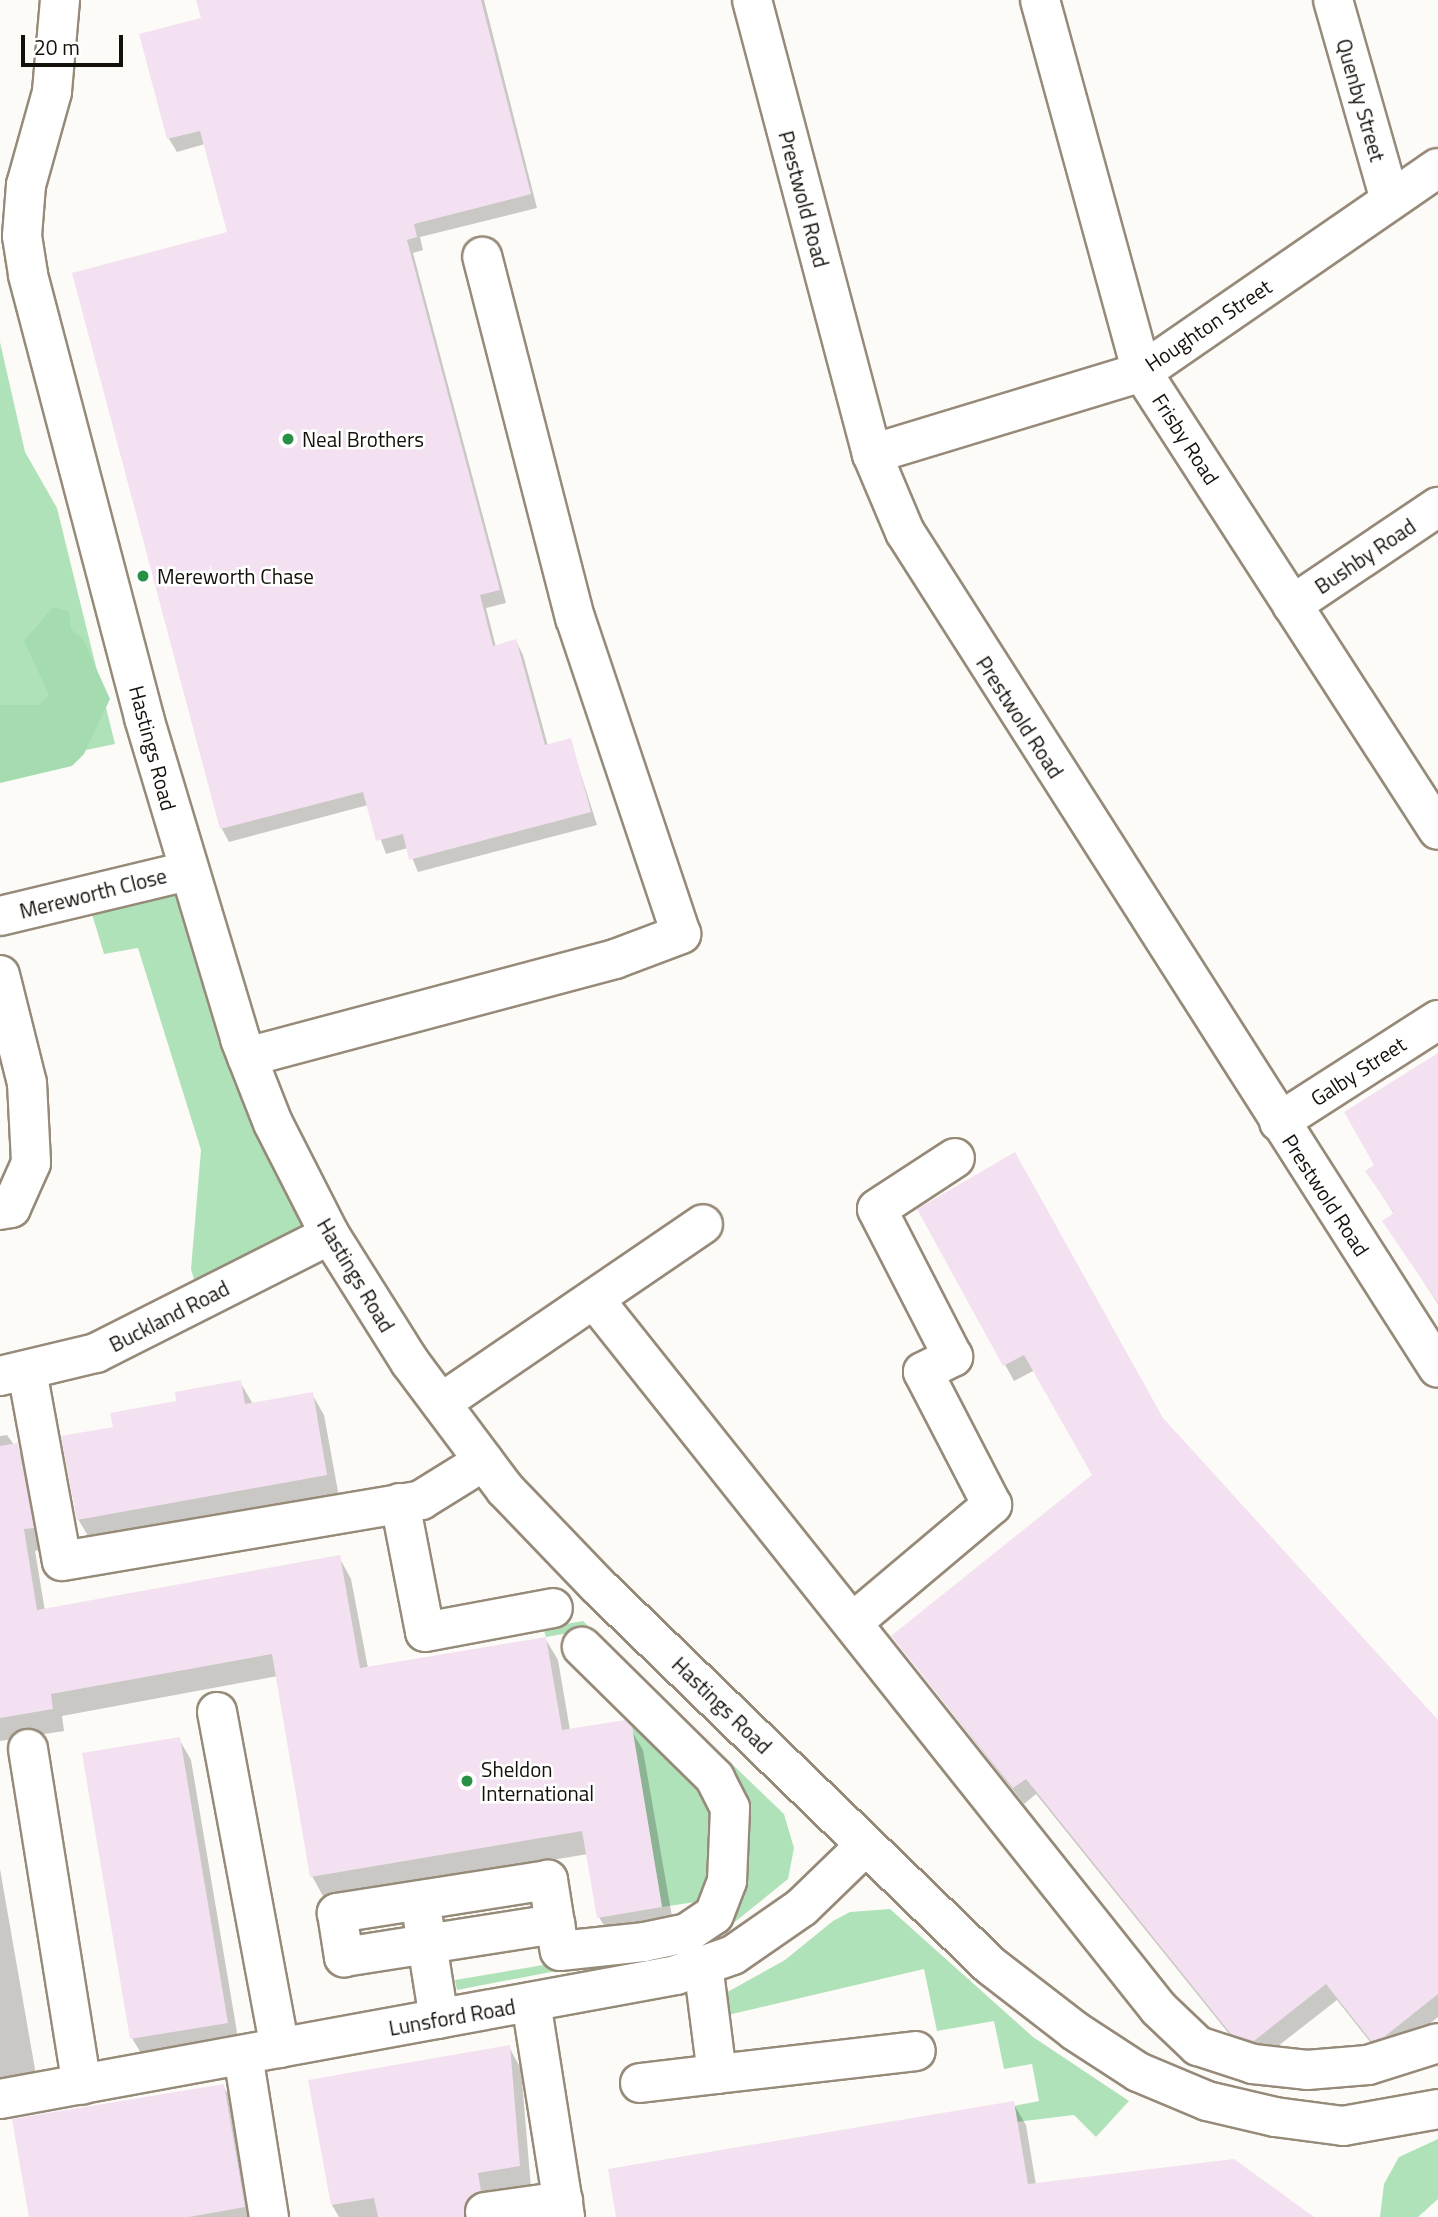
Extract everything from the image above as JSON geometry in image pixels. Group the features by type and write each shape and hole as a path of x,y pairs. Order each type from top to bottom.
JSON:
{"street":[{"name":"Hastings Road","path":"60,0 52,92 26,185 24,249 187,871 247,1057 330,1236 441,1404 484,1461 598,1586 991,1966 1138,2072 1207,2101 1342,2126 1438,2109"},
{"name":"Prestwold Road","path":"751,0 872,454 905,531 950,607 1438,1367"},
{"name":"Frisby Road","path":"1040,0 1142,372 1438,830"},
{"name":"Quenby Street","path":"1333,0 1390,200"},
{"name":"Houghton Street","path":"872,454 1142,372 1438,168"},
{"path":"247,1057 615,959 681,934 575,618 482,257"},
{"name":"Bushby Road","path":"1292,605 1438,507"},
{"name":"Mereworth Close","path":"0,916 187,871"},
{"path":"0,975 27,1083 31,1163 11,1208 0,1210"},
{"name":"Galby Street","path":"1279,1122 1438,1020"},
{"path":"853,1622 992,1505 923,1372 953,1357 877,1209 955,1158"},
{"path":"441,1404 704,1224"},
{"name":"Buckland Road","path":"13,1373 96,1353 330,1236"},
{"path":"594,1299 1159,2009 1198,2046 1253,2064 1307,2070 1368,2065 1438,2043"},
{"path":"13,1373 62,1561 421,1500 484,1461"},
{"path":"400,1503 425,1632 553,1608"},
{"path":"555,1924 344,1957 337,1913 548,1880 560,1951 687,1933 714,1915 733,1842 730,1808 715,1778 582,1647"},
{"path":"217,1712 262,2051 269,2217"},
{"path":"29,1749 82,2085"},
{"name":"Lunsford Road","path":"0,2099 531,2002 703,1965 733,1955 802,1906 865,1846"},
{"path":"419,1899 439,2019"},
{"path":"703,1965 717,2074"},
{"path":"485,2212 564,2209 531,2002"},
{"path":"640,2083 916,2051"}],"green space":[{"path":"0,342 25,452 57,508 115,744 0,768"},
{"path":"53,607 69,611 71,629 83,639 110,699 84,754 72,766 0,783 0,705 38,705 49,695 24,641"},
{"path":"187,871 330,1235 200,1300 191,1269 201,1150 138,948 104,954 89,904"},
{"path":"583,1621 784,1814 794,1848 788,1879 736,1921 671,1949 457,1990 455,1980 678,1942 743,1832 580,1631 546,1637 543,1628"},
{"path":"630,1719 701,1778 722,1842 702,1901 662,1907"},
{"path":"890,1909 1033,2037 1129,2101 1096,2137 1074,2115 1016,2122 1014,2106 1039,2101 1032,2064 1004,2069 994,2021 937,2031 924,1969 728,2015 722,1995 785,1960 833,1921 850,1912"},
{"path":"1438,2139 1438,2199 1418,2217 1380,2217 1384,2184 1399,2157"}],"building":[{"name":"Neal Brothers","path":"196,0 481,0 531,194 414,224 417,237 407,240 500,590 480,595 493,646 516,639 545,745 571,738 591,812 409,860 403,834 376,841 363,792 220,829 72,273 227,232 200,131 167,139 139,34 201,18"},
{"path":"1438,1053 1438,1303 1382,1221 1394,1213 1365,1171 1374,1165 1344,1112"},
{"path":"1015,1152 1163,1418 1438,1720 1438,1994 1384,2037 1371,2041 1326,1984 1254,2041 1231,2034 1026,1779 1013,1788 891,1636 1092,1475 1024,1355 1003,1366 917,1209"},
{"path":"241,1380 245,1404 313,1392 327,1475 77,1520 61,1436 113,1427 110,1413 176,1401 175,1392"},
{"name":"Sheldon International","path":"18,1443 34,1528 24,1529 37,1610 340,1555 360,1668 546,1637 562,1730 625,1720 632,1726 662,1907 597,1918 582,1831 310,1877 272,1654 51,1694 53,1709 0,1718 0,1446"},
{"path":"180,1737 228,2023 130,2039 82,1753"},
{"path":"510,2045 520,2166 478,2173 481,2191 465,2203 464,2217 378,2217 374,2198 331,2205 308,2080"},
{"path":"224,2084 245,2207 189,2217 29,2217 12,2119"},
{"path":"1014,2101 1028,2184 1234,2159 1314,2217 616,2217 608,2169"}],"place":[{"name":"Neal Brothers","path":"288,439"},
{"name":"Mereworth Chase","path":"143,576"},
{"name":"Sheldon International","path":"467,1781"}]}
